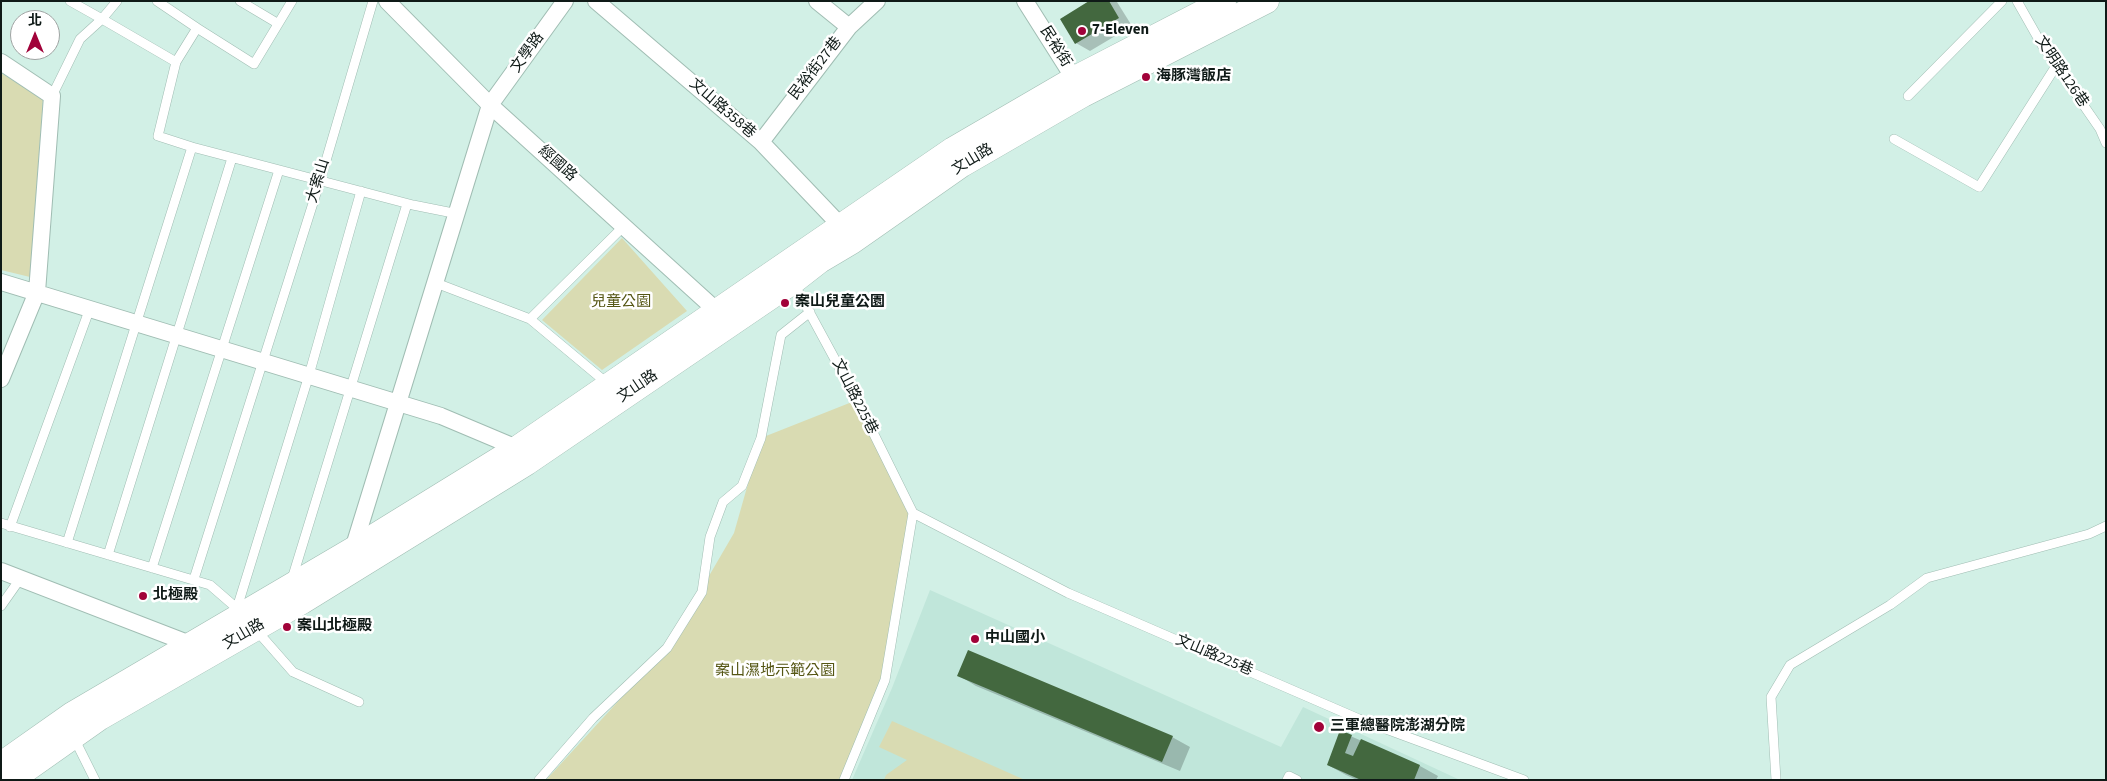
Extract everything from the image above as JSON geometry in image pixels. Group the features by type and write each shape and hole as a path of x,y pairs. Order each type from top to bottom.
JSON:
{"main road":[{"name":"文山路","path":"12,780 290,586 522,455 609,385 722,319 793,282 820,261 852,242 1079,87 1224,1"},
{"name":"文山路","path":"1,764 72,714 190,644 245,617 347,575 722,319 841,226 953,149 1079,87 1267,1"}],"street":[{"name":"經國路","path":"387,1 404,7 490,105 624,225 722,319"},
{"name":"文學路","path":"490,105 565,1"},
{"name":"文山路358巷","path":"596,1 761,142 841,226"},
{"path":"817,1 849,27"},
{"name":"民裕街27巷","path":"761,142 849,27 877,1"},
{"name":"民裕街","path":"1028,2 1079,87"},
{"path":"1,62 52,96 37,292 1,379"},
{"path":"353,549 397,403 458,214 490,105"},
{"path":"1,282 441,416 522,455"},
{"path":"1,571 20,580 190,644"}],"lane":[{"path":"70,1 176,62"},
{"path":"52,96 80,39 102,19 117,1"},
{"path":"157,1 254,64 292,1"},
{"path":"240,1 277,23"},
{"name":"大案山","path":"194,580 261,360 320,181 374,1"},
{"path":"1908,96 2002,1"},
{"name":"文明路126巷","path":"2017,1 2056,66 2100,129 2106,143"},
{"path":"197,28 176,62 158,136 232,158 407,204 458,214"},
{"path":"1894,139 1979,187 2056,66"},
{"path":"67,543 192,147"},
{"path":"108,555 232,158"},
{"path":"152,568 278,170"},
{"path":"245,617 309,375 361,192"},
{"path":"290,586 352,389 407,204"},
{"path":"530,319 624,225"},
{"name":"文山路225巷","path":"793,282 857,400 913,513 1068,593 1359,719 1524,780"},
{"path":"436,284 530,319 609,385"},
{"path":"90,308 6,525 210,585 245,617 293,672 359,702"},
{"path":"539,780 593,718 667,648 702,592 710,537 723,502 742,486 761,438 781,336 810,312"},
{"path":"844,780 886,680 913,513"},
{"path":"1776,780 1771,697 1790,665 1890,606 1927,578 2089,534 2106,526"},
{"path":"1,606 20,580"},
{"path":"74,738 95,780"},
{"path":"1287,780 1289,776 1297,780"}],"shaded area":[{"name":"中山國小","path":"930,590 1281,747 1303,707 1460,780 852,780 892,688"}],"green space":[{"path":"1,73 43,99 30,277 1,270"},
{"name":"兒童公園","path":"622,238 687,311 602,370 542,320"},
{"name":"案山濕地示範公園","path":"857,400 913,513 885,680 844,780 546,780 667,648 734,533 761,438"},
{"path":"892,721 1025,780 884,780 886,775 907,760 879,747"}],"building":[{"name":"7-Eleven","path":"1089,1 1109,1 1119,18 1075,44 1060,19"},
{"path":"968,650 1173,736 1162,762 957,676"},
{"path":"1340,730 1352,735 1345,753 1353,756 1361,739 1420,765 1414,780 1361,780 1327,765"}],"place":[{"name":"7-Eleven","path":"1082,31"},
{"name":"海豚灣飯店","path":"1146,77"},
{"name":"案山兒童公園","path":"785,303"},
{"name":"北極殿","path":"143,596"},
{"name":"案山北極殿","path":"287,627"},
{"name":"中山國小","path":"975,639"},
{"name":"三軍總醫院澎湖分院","path":"1319,727"}]}
